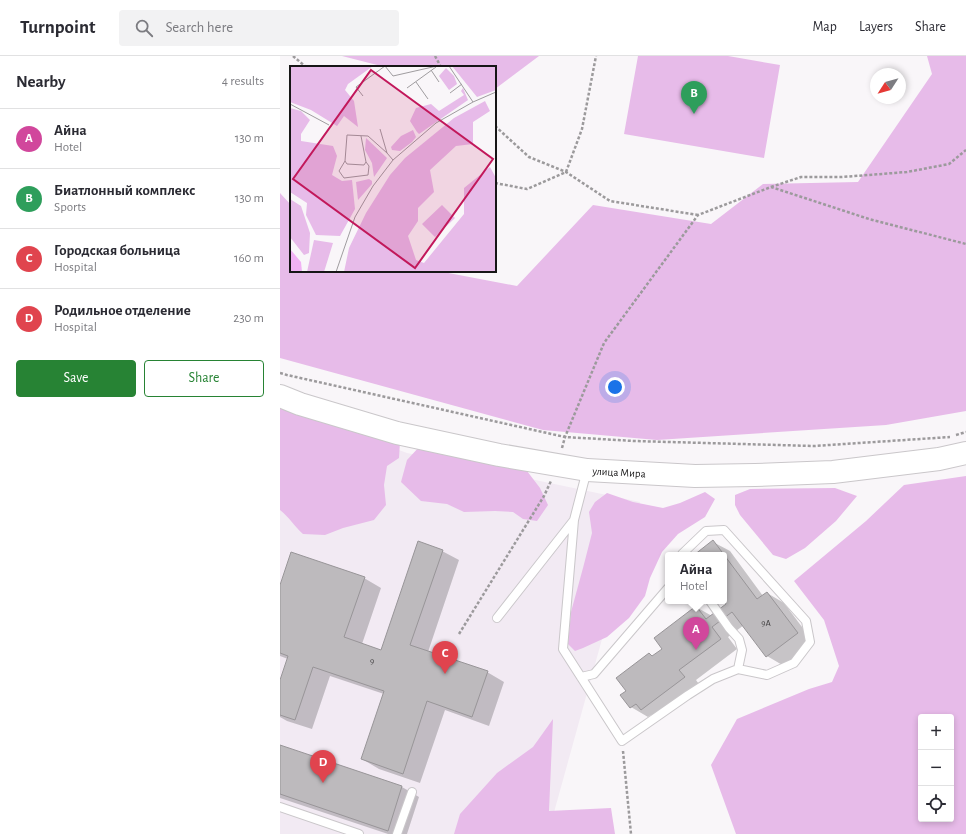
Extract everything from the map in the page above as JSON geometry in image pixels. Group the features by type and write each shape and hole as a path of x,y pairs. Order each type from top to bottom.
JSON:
{"main road":[{"name":"улица Мира","path":"280,396 300,404 398,433 499,454 587,470 695,476 755,476 833,472 939,459 966,453"}],"lane":[{"path":"587,470 574,520 563,649 622,741 713,679 738,669 767,675 794,663 810,642 806,621 724,530 706,531 684,552"},
{"path":"497,618 574,520"},
{"path":"581,677 594,674 665,591"},
{"path":"712,604 739,639 742,650 738,669"},
{"path":"397,834 412,792"},
{"path":"280,807 359,834"}],"path":[{"path":"293,56 305,66"},
{"path":"435,56 440,66"},
{"path":"496,183 528,189 566,172 582,129 596,56"},
{"path":"496,127 529,157 566,172 610,201 698,214 801,177 842,178 907,172 949,164 966,150"},
{"path":"771,187 869,219 966,244"},
{"path":"459,634 544,496 558,465 564,438 604,343 698,214"},
{"path":"280,373 564,438 634,442 814,446 950,437 966,432"},
{"path":"622,741 631,834"}],"shaded area":[{"path":"342,56 539,56 496,88 496,66 381,66"},
{"path":"638,56 728,56 780,65 764,158 624,134"},
{"path":"927,56 966,56 966,411 886,425 657,440 543,430 280,358 280,193 290,204 290,272 443,272 517,286 593,205 711,224 763,184 858,182 932,74"},
{"path":"280,403 400,442 399,458 387,466 384,485 386,505 374,520 343,528 325,535 303,534 280,510"},
{"path":"280,406 407,453 640,502 548,834 280,834"},
{"path":"420,446 527,471 540,488 548,505 537,521 523,519 513,512 464,512 447,504 421,501 401,482 407,460"},
{"path":"966,476 966,834 736,834 711,765 737,719 809,689 832,682 839,666 824,620 794,581 866,521 904,485"},
{"path":"835,488 857,496 836,521 805,548 786,559 773,555 740,515 735,505 735,495 750,489"},
{"path":"705,492 715,499 705,517 678,534 662,552 650,578 645,596 629,618 607,637 575,651 568,644 571,612 592,533 589,512 595,502 607,493 633,502 663,508 680,503"},
{"path":"553,719 549,811 611,808 615,834 454,834 460,814 497,773 533,747"}],"building":[{"path":"713,540 722,552 698,552"},
{"path":"418,541 443,550 410,645 488,671 472,717 427,701 403,774 361,759 384,691 313,667 295,720 280,715 280,680 288,656 280,653 280,585 291,552 365,577 344,637 381,650"},
{"path":"727,559 757,599 767,592 798,633 766,657 732,612 712,627 721,639 679,670 685,677 641,710 636,704 630,708 620,695 626,691 616,678 649,653 652,656 662,649 654,638 696,606 706,619 727,604"},
{"path":"280,745 402,786 388,831 280,794"}],"place":[{"name":"Биатлонный комплекс","path":"694,114"},
{"name":"Айна","path":"696,650"},
{"name":"Городская больница","path":"445,674"},
{"name":"Родильное отделение","path":"323,783"}]}
